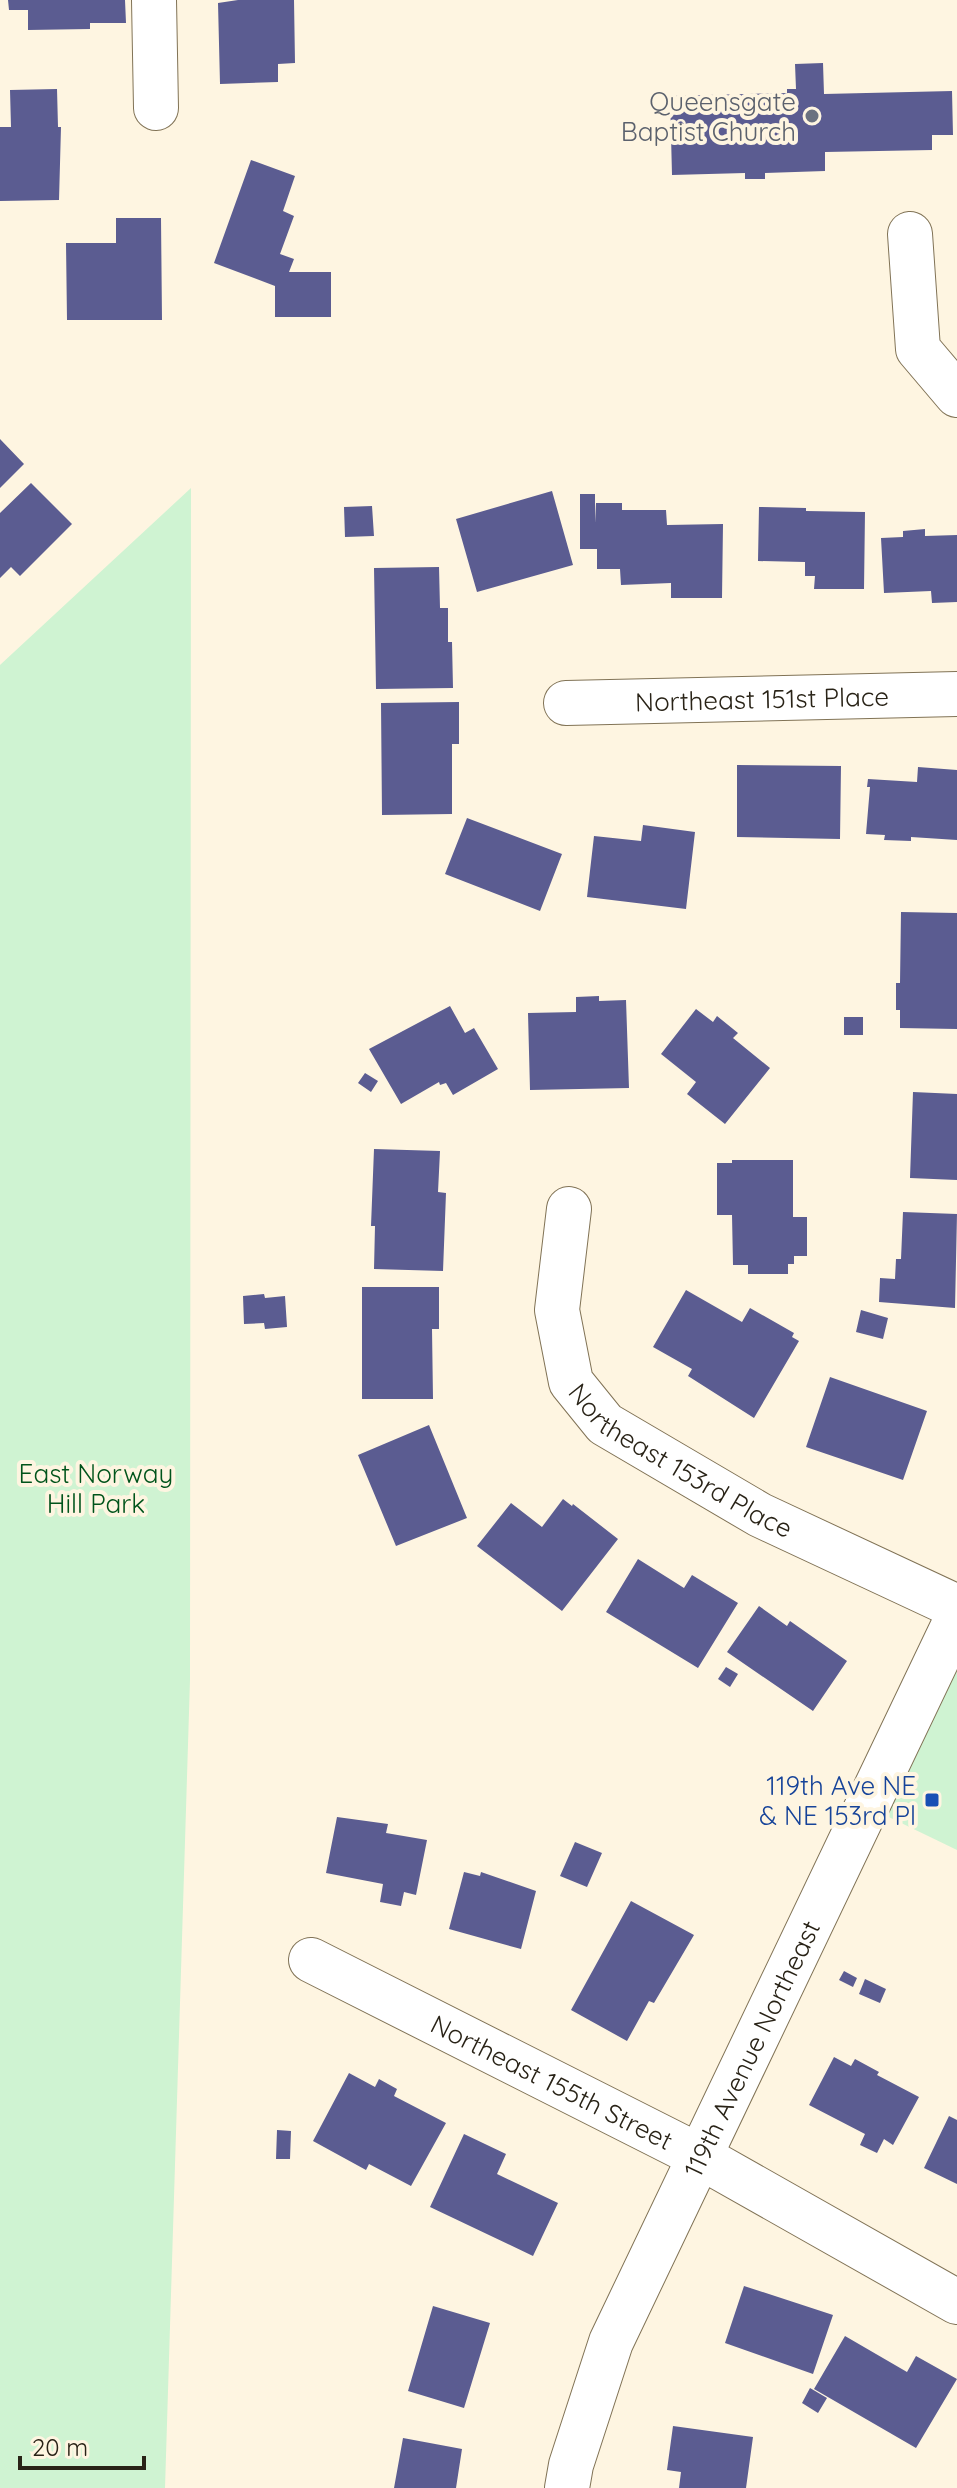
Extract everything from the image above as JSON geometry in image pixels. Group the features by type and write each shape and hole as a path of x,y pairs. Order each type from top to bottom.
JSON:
{"street":[{"path":"154,0 156,108"},
{"path":"910,234 918,349 957,395"},
{"name":"Northeast 151st Place","path":"566,703 957,694"},
{"name":"Northeast 153rd Place","path":"569,1209 557,1310 571,1382 605,1424 760,1515 957,1607"},
{"name":"119th Avenue Northeast","path":"567,2488 571,2465 611,2342 957,1618"},
{"name":"Northeast 155th Street","path":"311,1960 699,2156 957,2302"}],"green space":[{"name":"East Norway Hill Park","path":"191,488 190,1680 165,2488 0,2488 0,665"},
{"path":"957,1618 957,1850 866,1806"}],"building":[{"path":"8,0 125,0 126,23 90,23 90,29 28,30 28,10 9,10"},
{"path":"294,0 295,63 278,64 278,82 220,84 218,3"},
{"name":"Queensgate Baptist Church","path":"823,63 824,94 952,91 953,135 932,135 932,150 825,152 825,171 765,173 765,179 745,179 745,173 672,175 670,96 787,93 787,89 796,89 795,64"},
{"path":"57,89 58,127 61,127 59,200 0,201 0,127 11,127 10,90"},
{"path":"251,160 295,176 283,211 294,216 280,254 294,259 289,272 331,272 331,317 275,317 275,286 214,263"},
{"path":"116,218 161,218 162,320 67,320 66,243 116,243"},
{"path":"0,439 24,464 0,488"},
{"path":"31,483 72,524 20,576 11,567 0,578 0,513"},
{"path":"552,491 573,565 477,592 456,519"},
{"path":"580,494 595,494 595,523 596,503 622,503 622,510 666,510 667,525 723,524 722,598 671,598 671,583 621,585 620,569 597,569 597,549 580,549"},
{"path":"372,506 374,536 345,537 344,507"},
{"path":"759,507 865,512 864,589 814,589 815,576 805,576 805,562 758,561"},
{"path":"925,529 925,536 957,535 957,602 932,603 931,591 884,593 881,538 903,537 903,531"},
{"path":"439,567 440,608 448,608 448,642 452,642 453,688 376,689 374,568"},
{"path":"459,702 459,744 452,744 452,814 382,815 381,703"},
{"path":"737,765 841,766 840,839 737,837"},
{"path":"918,767 957,770 957,840 911,837 911,841 884,840 885,835 866,834 868,779 917,782"},
{"path":"467,818 562,854 540,911 445,874"},
{"path":"643,825 695,832 686,909 587,897 594,836 641,841"},
{"path":"901,912 957,913 957,1029 900,1028 896,983 900,983"},
{"path":"599,996 599,1001 626,1000 629,1088 530,1090 528,1013 576,1012 576,997"},
{"path":"450,1006 465,1033 474,1028 498,1069 453,1095 446,1083 440,1085 439,1082 401,1104 369,1049"},
{"path":"696,1009 713,1022 717,1016 738,1033 733,1038 770,1068 725,1124 687,1094 696,1082 661,1054"},
{"path":"844,1017 863,1017 863,1035 844,1035"},
{"path":"365,1073 378,1081 371,1092 358,1083"},
{"path":"913,1092 957,1094 957,1180 910,1178"},
{"path":"374,1149 440,1151 438,1192 446,1193 443,1271 374,1269 375,1226 371,1226"},
{"path":"732,1160 793,1160 793,1217 807,1217 807,1256 794,1256 794,1264 788,1264 788,1274 748,1274 748,1265 733,1265 732,1215 717,1215 717,1163 732,1163"},
{"path":"903,1212 957,1214 955,1308 879,1302 880,1278 895,1279 896,1259 901,1259"},
{"path":"362,1287 439,1287 439,1329 432,1329 433,1399 362,1399"},
{"path":"686,1290 742,1322 750,1308 794,1333 792,1337 799,1341 754,1418 688,1376 692,1369 653,1347"},
{"path":"264,1294 265,1298 285,1296 287,1327 265,1329 264,1323 244,1324 243,1296"},
{"path":"861,1310 888,1318 883,1339 856,1332"},
{"path":"830,1377 927,1411 903,1480 806,1447"},
{"path":"429,1425 467,1518 396,1546 358,1455"},
{"path":"563,1499 618,1539 562,1611 477,1546 511,1503 542,1527"},
{"path":"638,1559 684,1588 692,1575 738,1603 698,1668 606,1612"},
{"path":"759,1606 787,1626 790,1621 847,1661 813,1711 727,1652"},
{"path":"726,1667 738,1674 730,1687 718,1679"},
{"path":"337,1817 388,1824 386,1833 427,1840 416,1895 404,1892 401,1906 380,1902 383,1884 326,1873"},
{"path":"575,1842 602,1853 587,1887 560,1876"},
{"path":"464,1872 480,1876 481,1872 536,1891 521,1949 449,1929"},
{"path":"631,1901 694,1935 654,2003 649,2001 627,2041 571,2010"},
{"path":"844,1971 857,1978 853,1987 839,1980"},
{"path":"865,1979 886,1989 880,2003 859,1994"},
{"path":"834,2057 851,2066 855,2059 879,2072 877,2075 919,2097 893,2145 884,2139 877,2153 860,2145 865,2134 809,2105"},
{"path":"349,2073 375,2087 379,2079 397,2089 394,2096 446,2123 411,2186 369,2164 366,2170 313,2141"},
{"path":"949,2116 957,2120 957,2184 924,2168"},
{"path":"277,2130 291,2131 290,2159 276,2159"},
{"path":"464,2134 506,2154 497,2174 558,2203 533,2256 430,2207"},
{"path":"744,2286 833,2315 813,2374 725,2343"},
{"path":"433,2306 490,2323 464,2408 408,2391"},
{"path":"845,2336 907,2372 916,2356 957,2379 916,2448 814,2389"},
{"path":"810,2388 827,2398 818,2413 802,2403"},
{"path":"673,2426 753,2437 746,2488 679,2488 681,2472 667,2470"},
{"path":"403,2438 462,2449 456,2488 394,2488"}],"place":[{"name":"Queensgate Baptist Church","path":"812,116"},
{"name":"119th Ave NE & NE 153rd Pl","path":"932,1800"}]}
